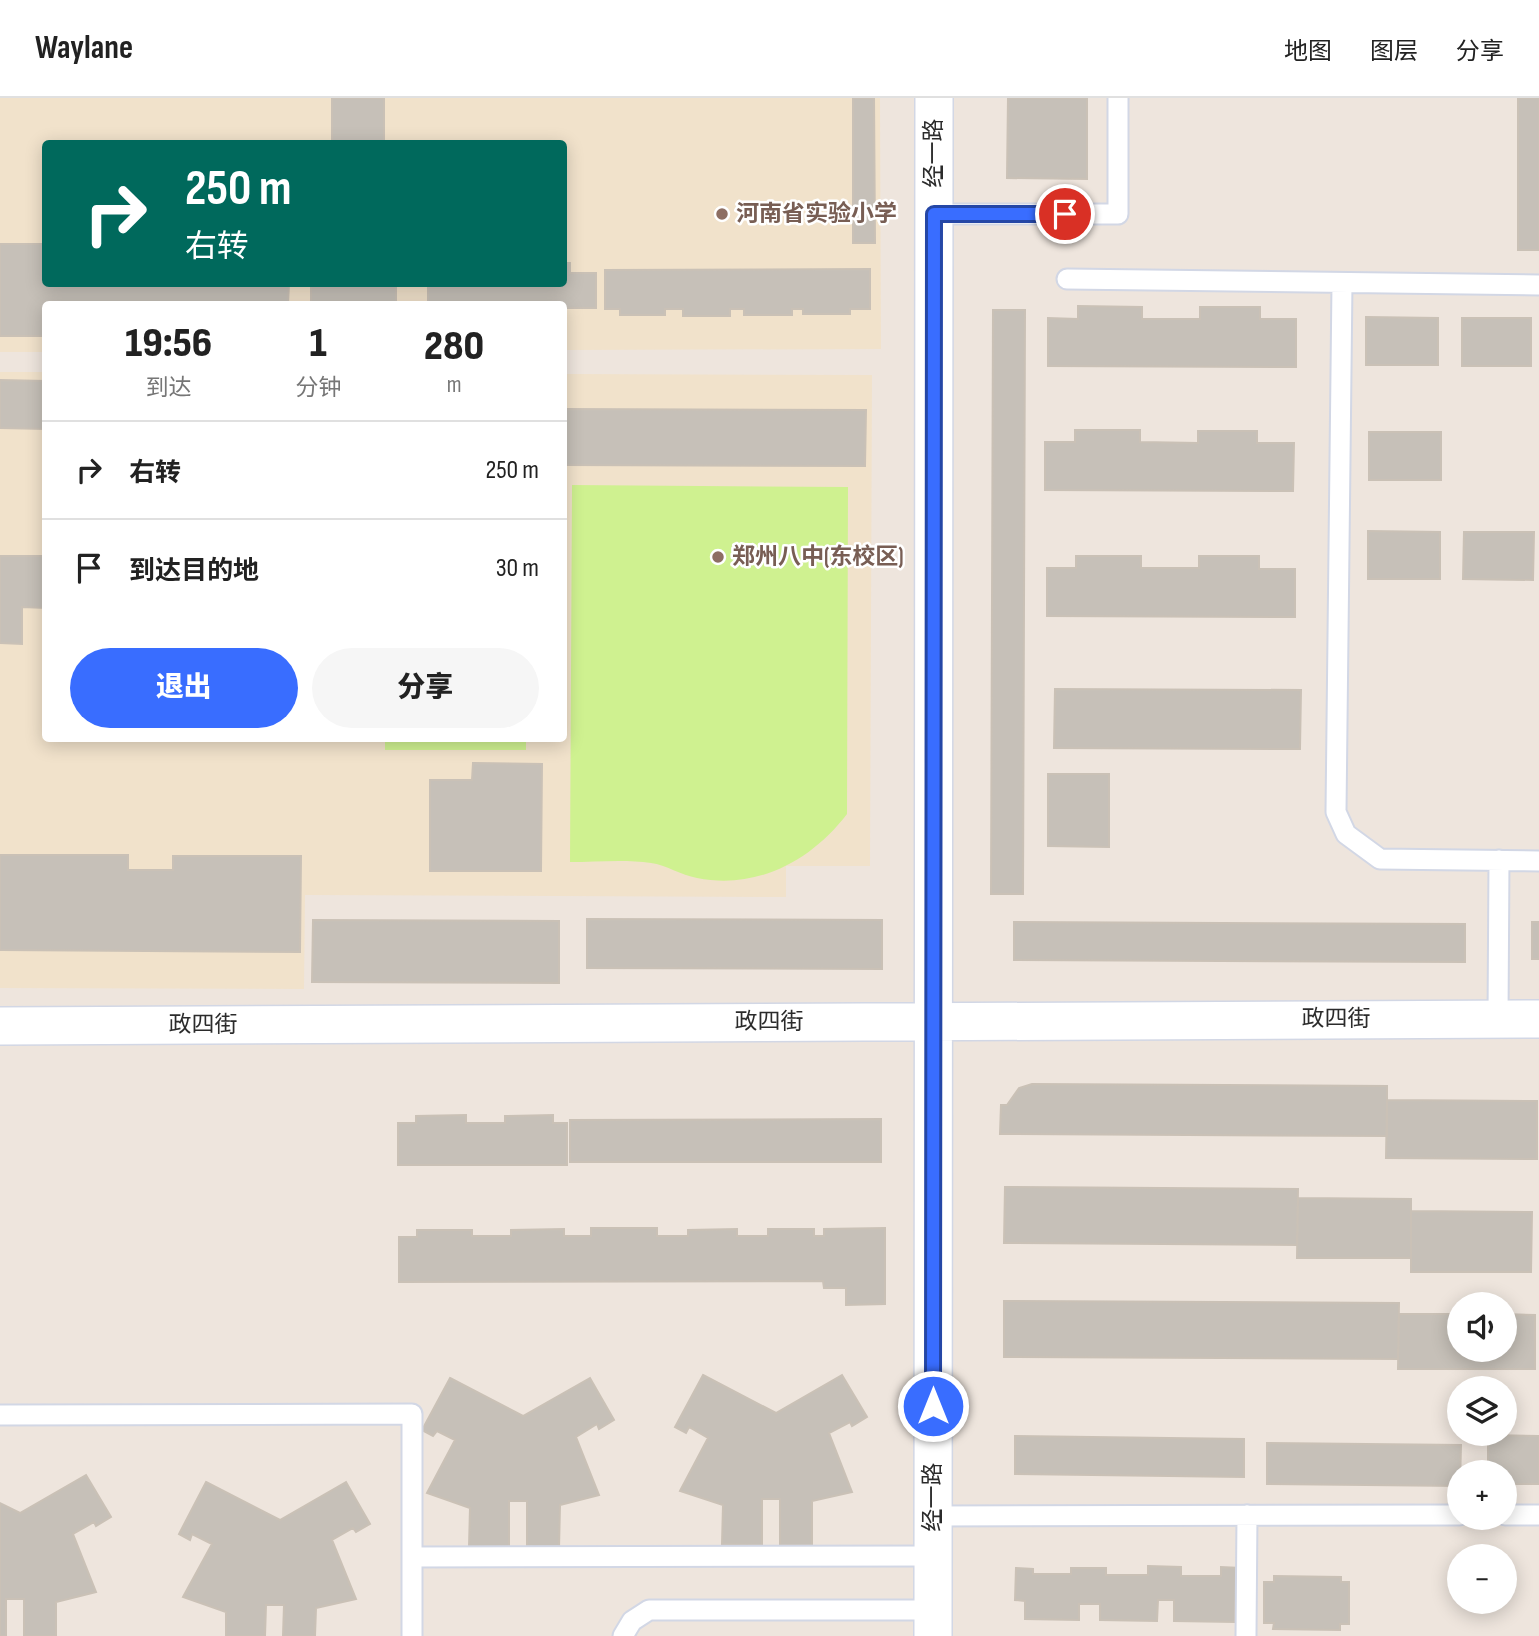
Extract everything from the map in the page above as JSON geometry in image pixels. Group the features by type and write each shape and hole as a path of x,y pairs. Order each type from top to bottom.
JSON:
{"street":[{"name":"经一路","path":"933,1623 934,98"},
{"name":"政四街","path":"0,1026 1539,1018"}],"lane":[{"path":"934,214 1118,214 1118,98"},
{"path":"1067,279 1539,285"},
{"path":"1342,283 1336,812 1346,834 1380,859 1539,860"},
{"path":"1498,1019 1499,860"},
{"path":"0,1415 412,1414 412,1636"},
{"path":"1246,1636 1247,1515"},
{"path":"933,1516 1447,1515"},
{"path":"1517,1515 1539,1515"},
{"path":"412,1557 933,1556"},
{"path":"623,1636 632,1621 649,1610 933,1623"}],"shaded area":[{"name":"河南省实验小学","path":"0,98 880,98 881,349 567,350 567,301 42,301 42,352 0,352"},
{"name":"郑州八中(东校区)","path":"0,372 42,372 42,742 567,742 567,374 872,375 870,866 786,866 786,897 305,895 304,989 0,988"}],"green space":[{"path":"572,485 848,487 847,814 817,846 800,858 761,875 741,880 719,881 691,877 651,863 570,862"},
{"path":"385,742 526,742 526,750 385,750"}],"building":[{"path":"332,98 384,98 384,140 332,140"},
{"path":"853,98 874,98 875,243 853,243"},
{"path":"1008,98 1087,98 1087,179 1007,178"},
{"path":"1518,98 1539,98 1539,250 1518,250"},
{"path":"0,244 42,244 42,287 289,287 288,301 42,301 42,336 0,336"},
{"path":"567,263 570,263 570,273 596,273 596,308 567,308 567,301 428,301 428,287 567,287"},
{"path":"870,269 870,309 850,309 850,314 803,314 803,309 792,309 792,315 744,315 744,309 730,309 730,316 683,316 683,309 665,309 665,315 620,315 620,309 605,309 605,270"},
{"path":"311,287 396,287 396,301 311,301"},
{"path":"1078,306 1142,307 1142,319 1200,319 1200,307 1260,307 1260,319 1296,319 1296,367 1048,366 1048,318 1078,319"},
{"path":"993,310 1025,310 1023,894 991,894"},
{"path":"1366,317 1438,318 1438,365 1366,365"},
{"path":"1462,318 1531,318 1531,366 1462,366"},
{"path":"0,380 42,381 42,429 0,428"},
{"path":"567,409 866,410 865,466 567,465"},
{"path":"1075,430 1140,430 1140,442 1198,443 1198,431 1257,431 1257,443 1294,443 1293,491 1045,490 1045,442 1075,442"},
{"path":"1369,432 1441,432 1441,480 1369,480"},
{"path":"1368,531 1440,532 1440,579 1368,579"},
{"path":"1464,532 1534,532 1533,580 1463,579"},
{"path":"0,556 42,556 42,608 22,607 22,644 0,643"},
{"path":"1076,556 1141,556 1141,568 1199,568 1199,556 1259,556 1259,569 1295,569 1295,617 1047,616 1047,568 1076,568"},
{"path":"1055,689 1301,690 1300,749 1054,748"},
{"path":"473,763 542,764 541,871 430,871 430,780 472,780"},
{"path":"1048,774 1109,774 1109,847 1048,846"},
{"path":"0,855 128,855 128,870 173,870 173,856 301,856 300,952 0,950"},
{"path":"587,919 882,920 882,969 587,968"},
{"path":"313,920 559,921 559,983 312,982"},
{"path":"1014,922 1465,924 1465,962 1014,960"},
{"path":"1532,922 1539,922 1539,959 1532,959"},
{"path":"1032,1084 1387,1086 1387,1136 1000,1134 1001,1105 1007,1105 1019,1088"},
{"path":"1387,1100 1537,1101 1537,1159 1386,1158"},
{"path":"466,1115 466,1123 505,1123 505,1116 553,1115 553,1123 567,1123 567,1165 398,1165 398,1123 416,1123 416,1116"},
{"path":"881,1119 881,1162 570,1162 570,1120"},
{"path":"1005,1187 1298,1189 1297,1245 1004,1243"},
{"path":"1298,1198 1411,1199 1411,1258 1297,1258"},
{"path":"1411,1211 1532,1212 1531,1272 1411,1272"},
{"path":"591,1228 657,1228 657,1236 688,1236 688,1230 737,1229 737,1236 768,1236 768,1229 814,1229 814,1236 824,1236 824,1229 885,1228 885,1304 846,1305 846,1288 824,1288 823,1281 399,1282 399,1237 417,1237 417,1230 472,1230 472,1236 511,1236 511,1230 564,1229 564,1236 591,1236"},
{"path":"1004,1301 1399,1303 1398,1359 1004,1357"},
{"path":"1399,1314 1447,1314 1447,1362 1517,1362 1517,1314 1535,1315 1535,1369 1398,1369"},
{"path":"703,1375 776,1413 842,1375 867,1417 852,1426 850,1422 829,1433 852,1492 812,1501 812,1545 780,1545 780,1499 762,1499 762,1545 722,1544 723,1505 680,1491 708,1438 689,1427 686,1433 675,1427"},
{"path":"450,1378 523,1416 590,1378 614,1420 599,1429 597,1424 576,1437 599,1495 560,1505 559,1548 527,1548 527,1501 509,1501 509,1547 469,1547 470,1508 427,1493 455,1440 437,1431 433,1436 422,1430"},
{"path":"1015,1436 1244,1439 1244,1477 1015,1474"},
{"path":"1517,1436 1539,1436 1539,1484 1517,1484 1517,1460 1488,1460 1488,1446 1517,1446"},
{"path":"1267,1443 1461,1446 1461,1460 1447,1460 1447,1486 1267,1484"},
{"path":"86,1475 111,1517 96,1526 94,1522 73,1534 96,1592 56,1602 56,1636 24,1636 24,1599 6,1599 6,1636 0,1636 0,1503 20,1513"},
{"path":"206,1482 280,1520 346,1482 370,1524 356,1532 353,1528 332,1540 356,1599 316,1608 315,1636 283,1636 284,1605 266,1605 265,1636 226,1636 226,1612 183,1597 212,1544 192,1534 190,1540 179,1534"},
{"path":"1148,1566 1181,1567 1181,1576 1221,1576 1221,1567 1241,1568 1241,1602 1235,1602 1235,1622 1174,1621 1174,1600 1158,1600 1157,1621 1100,1620 1100,1604 1079,1604 1079,1620 1025,1619 1025,1601 1015,1600 1016,1568 1033,1569 1033,1574 1071,1574 1071,1568 1106,1568 1106,1575 1148,1575"},
{"path":"1274,1576 1341,1577 1341,1582 1349,1582 1349,1624 1340,1624 1340,1630 1273,1629 1274,1623 1264,1623 1264,1582 1274,1582"}],"place":[{"name":"河南省实验小学","path":"722,214"},
{"name":"郑州八中(东校区)","path":"718,557"}],"route":[{"path":"933,1406 934,214 1065,214"}]}
